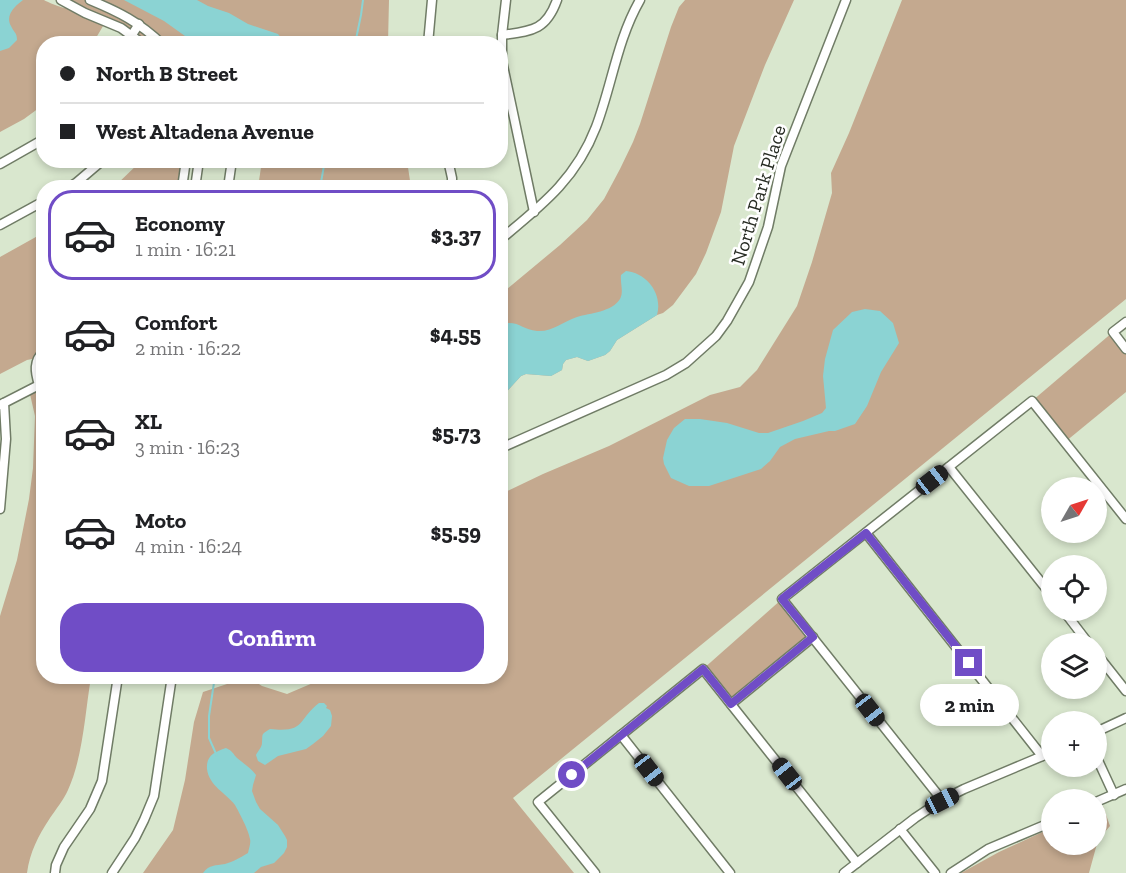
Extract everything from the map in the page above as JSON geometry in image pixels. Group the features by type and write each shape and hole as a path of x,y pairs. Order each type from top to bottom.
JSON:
{"street":[{"path":"61,0 121,28 126,36"},
{"path":"90,0 122,14 153,36"},
{"path":"429,36 432,0"},
{"path":"506,0 502,35 527,32 537,28 545,22 558,0"},
{"path":"508,233 546,202 566,181 579,161 596,126 625,31 640,0"},
{"name":"North Park Place","path":"508,445 666,375 686,363 716,336 749,282 768,227 781,166 846,0"},
{"path":"132,36 139,24"},
{"path":"508,89 534,212"},
{"path":"0,164 36,144"},
{"path":"80,180 94,168"},
{"path":"0,225 36,205"},
{"path":"1126,322 1113,332 1126,348"},
{"path":"0,509 6,439 2,404 36,387"},
{"path":"942,801 782,599 1032,401 1126,519"},
{"path":"949,467 1041,582"},
{"path":"866,533 1041,755"},
{"path":"1071,621 1081,633"},
{"path":"731,704 813,637"},
{"path":"1107,667 1126,691"},
{"path":"595,873 538,802 703,669 857,863"},
{"path":"55,873 64,847 90,809 102,781 117,684"},
{"path":"112,873 144,820 153,796 171,684"},
{"path":"1107,727 1126,718"},
{"path":"621,735 730,873"},
{"path":"844,873 915,818 942,801 964,789 1041,756"},
{"path":"1106,777 1114,795"},
{"path":"1107,798 1126,789"},
{"path":"951,873 988,849 1041,827"},
{"path":"900,830 935,873"}],"shaded area":[{"path":"0,0 44,0 65,8 68,0 389,0 388,36 131,36 106,21 97,36 36,36 36,110 0,132"},
{"path":"685,0 794,0 765,65 734,146 721,212 706,253 696,274 673,305 617,340 605,355 588,361 577,357 566,360 562,370 551,376 526,374 521,376 508,390 508,288 587,220 604,199 633,142 679,7"},
{"path":"902,0 1126,0 1126,299 513,798 574,873 143,873 173,830 185,780 194,722 203,692 227,684 259,684 287,694 311,684 508,684 508,491 609,446 710,395 740,387 757,370 797,306 832,193 831,173"},
{"path":"134,168 185,168 183,180 121,180"},
{"path":"261,168 408,168 410,180 259,180"},
{"path":"36,237 36,358 27,360 0,374 0,257"},
{"path":"1113,332 1126,349 1126,392 1065,442 1032,401"},
{"path":"36,387 36,684 90,684 80,749 68,790 38,838 32,851 27,873 0,873 0,616 17,560 33,468 35,416 29,390"},
{"path":"782,599 813,637 731,704 703,669"},
{"path":"1041,833 1041,855 1094,855 1089,873 961,873"}],"water":[{"path":"0,0 23,0 14,8 9,18 17,40 9,48 0,51"},
{"path":"124,0 197,0 280,36 185,36 164,21"},
{"path":"626,271 647,280 658,300 657,315 617,340 605,355 588,361 577,357 566,360 562,370 551,376 526,374 521,376 508,390 508,323 543,331 577,317 612,307 620,299 622,293 621,275"},
{"path":"865,309 880,311 893,323 899,343 881,372 867,406 855,424 835,431 795,439 780,447 761,469 709,486 689,486 671,478 663,458 667,440 674,428 685,419 727,423 759,433 768,433 822,413 826,408 823,376 825,359 833,330 852,312"},
{"path":"319,703 327,706 332,716 331,726 323,736 306,749 278,756 265,765 258,761 256,755 261,746 263,734 270,729 282,730 296,727"},
{"path":"226,748 256,775 252,791 256,802 260,809 278,825 287,840 284,853 274,863 261,867 254,873 203,873 210,867 228,863 248,853 250,846 248,831 235,805 214,785 208,775 209,758"}],"waterway":[{"path":"357,36 363,0"},
{"path":"321,180 324,168"},
{"path":"214,684 209,716 209,738 217,756"}],"route":[{"path":"572,775 703,669 731,704 813,637 782,599 866,533 969,663"}]}
